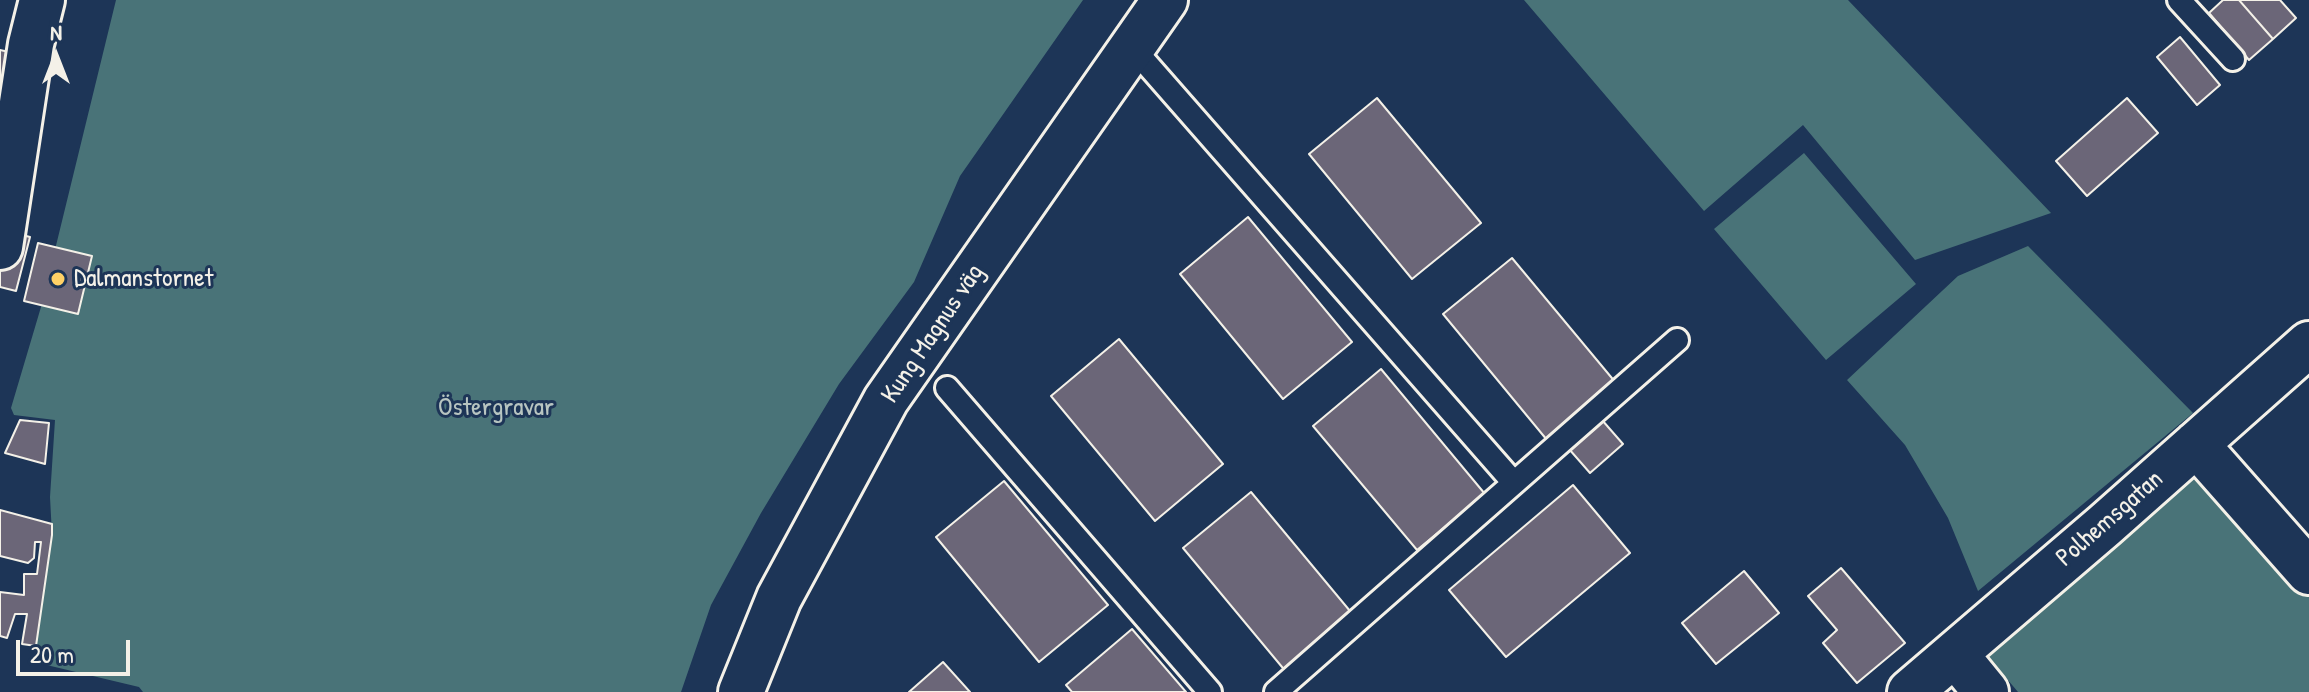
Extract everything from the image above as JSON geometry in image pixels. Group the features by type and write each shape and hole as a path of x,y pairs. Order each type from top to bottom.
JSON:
{"street":[{"path":"0,247 16,41 42,0"},
{"name":"Kung Magnus väg","path":"741,692 779,598 886,400 1165,0"},
{"name":"Polhemsgatan","path":"1910,692 2309,344"},
{"path":"2196,444 2309,572"},
{"path":"1955,654 1986,692"}],"lane":[{"path":"2179,0 2233,59"},
{"path":"1132,47 1514,483"},
{"path":"1276,692 1677,340"},
{"path":"947,388 1210,692"}],"green space":[{"name":"Östergravar","path":"116,0 1083,0 960,176 914,282 839,384 761,513 711,605 681,692 143,692 139,687 34,662 52,535 50,497 55,420 14,415 11,408 41,307"},
{"path":"1524,0 1848,0 2051,213 1915,260 1803,125 1704,211"},
{"path":"1804,153 1916,284 1826,360 1714,229"},
{"path":"2028,246 2193,413 1978,591 1948,518 1905,445 1847,380 1958,276"},
{"path":"2195,469 2309,596 2309,692 2018,692 1986,654"}],"building":[{"path":"2223,0 2239,0 2273,39 2249,60 2209,13"},
{"path":"2239,0 2280,0 2296,18 2273,39"},
{"path":"2180,37 2220,85 2197,105 2157,57"},
{"path":"0,50 9,52 0,93"},
{"path":"1377,98 1481,223 1412,279 1309,154"},
{"path":"2127,98 2158,133 2087,196 2056,161"},
{"path":"1248,217 1352,342 1283,399 1180,274"},
{"path":"0,229 30,237 16,291 0,287"},
{"name":"Dalmanstornet","path":"38,243 92,256 78,314 24,301"},
{"path":"1512,258 1616,383 1547,440 1443,314"},
{"path":"1119,339 1223,464 1155,521 1051,396"},
{"path":"1381,369 1485,494 1417,550 1313,426"},
{"path":"20,420 49,423 45,464 5,453"},
{"path":"1602,420 1623,444 1590,473 1569,449"},
{"path":"1004,481 1108,605 1039,662 936,537"},
{"path":"1573,485 1630,553 1506,657 1449,590"},
{"path":"1251,492 1355,617 1287,673 1183,548"},
{"path":"0,510 52,524 36,646 22,644 27,614 15,614 7,638 0,636 0,592 24,595 24,574 37,574 41,542 35,542 34,558 28,563 0,556"},
{"path":"1841,568 1905,643 1857,683 1823,643 1837,630 1808,596"},
{"path":"1744,571 1779,613 1716,664 1682,623"},
{"path":"1132,629 1186,692 1072,692 1066,685"},
{"path":"943,662 970,692 909,692"}],"place":[{"name":"Dalmanstornet","path":"58,279"}]}
